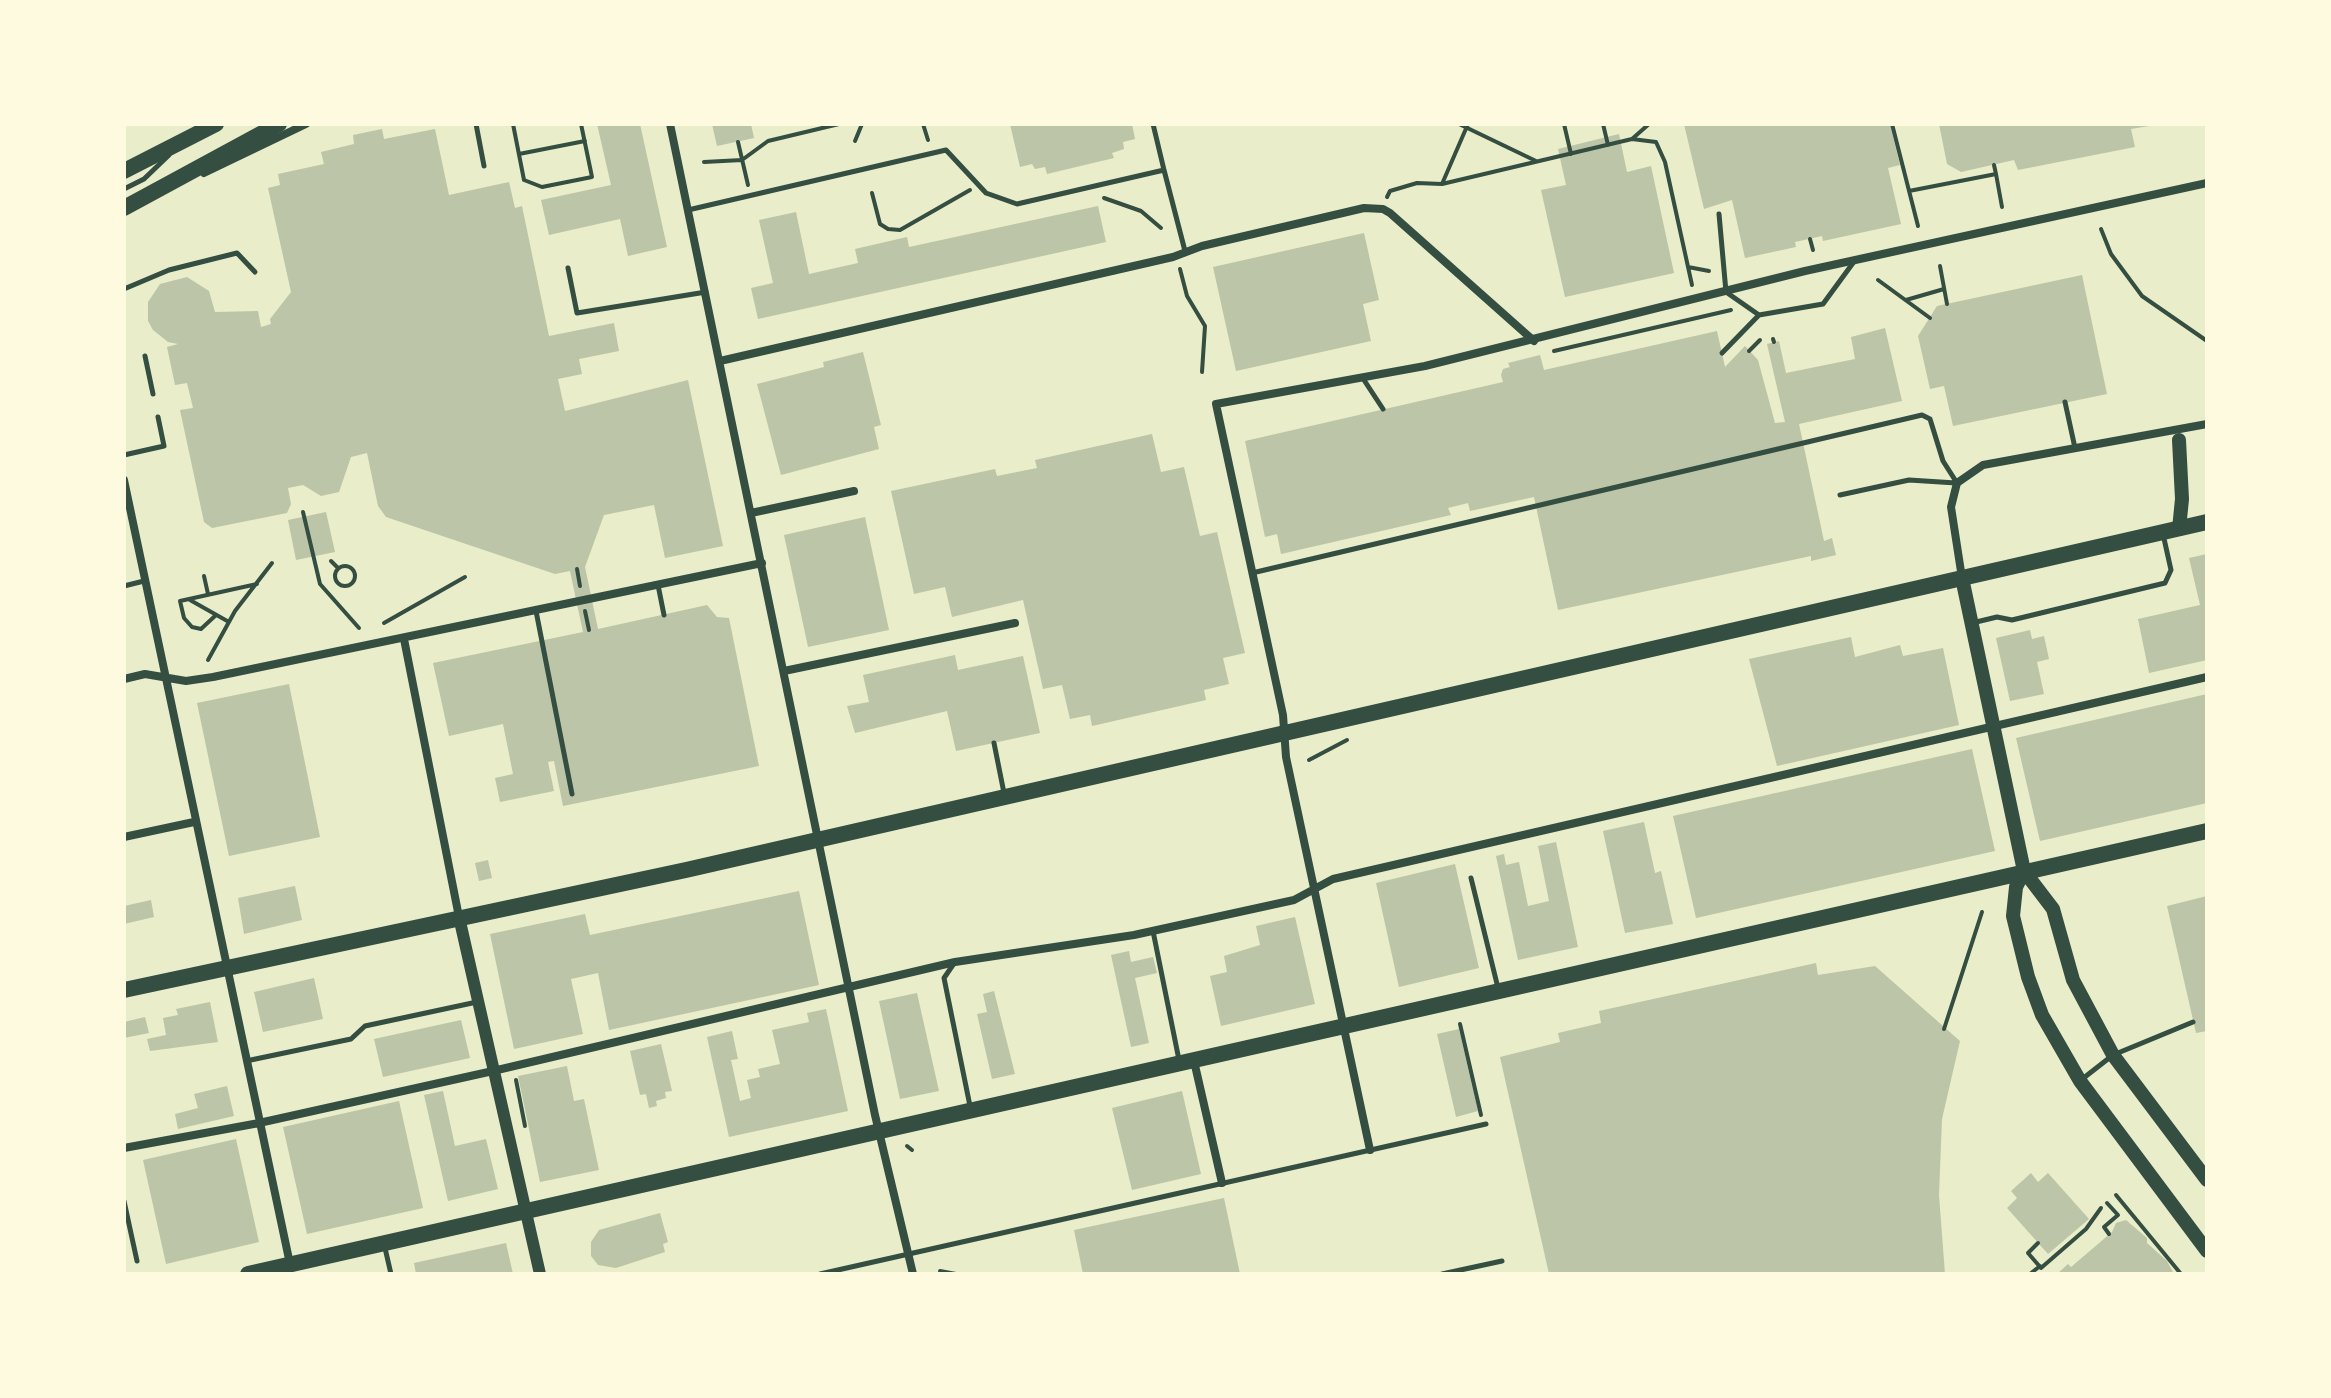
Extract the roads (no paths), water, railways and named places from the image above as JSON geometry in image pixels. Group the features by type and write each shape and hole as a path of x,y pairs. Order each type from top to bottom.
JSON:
{"main road":[{"path":"124,171 216,124"},
{"path":"124,210 279,124"},
{"path":"2171,531 2182,499 2179,440"},
{"path":"124,990 820,840 2207,522"},
{"path":"1962,578 2024,871 2053,909 2073,980 2113,1055 2207,1180"},
{"path":"256,1273 290,1264 317,1266 384,1243 526,1210 2207,831"},
{"path":"2024,871 2013,905 2020,952 2042,1015 2080,1081 2207,1251"}],"street":[{"path":"124,210 306,124"},
{"path":"670,124 878,1131 913,1274"},
{"path":"1370,1150 1216,404 1534,341 1805,271 1853,263 2207,183"},
{"path":"720,361 1364,208 1383,209 1534,341"},
{"path":"1962,578 1951,507 1957,483 1983,465 2207,424"},
{"path":"124,480 163,677 290,1264"},
{"path":"751,513 854,491"},
{"path":"124,679 145,674 186,681 213,677 762,563"},
{"path":"784,671 1015,623"},
{"path":"404,639 459,917 540,1274"},
{"path":"124,1148 259,1123 493,1071 955,962 1153,931 1294,900 1333,879 2207,677"},
{"path":"124,837 194,822"},
{"path":"1187,1063 1222,1183"}],"lane":[{"path":"476,124 484,166"},
{"path":"1153,124 1186,252"},
{"path":"124,189 166,161 173,146"},
{"path":"688,210 935,150 946,150 986,193 1017,204 1164,170"},
{"path":"1719,214 1726,292 1759,315"},
{"path":"124,289 169,270 237,253 255,272"},
{"path":"1722,353 1759,315 1823,304 1853,263"},
{"path":"568,268 577,313 706,292"},
{"path":"145,356 153,394"},
{"path":"1362,377 1383,409"},
{"path":"2065,402 2075,448"},
{"path":"1252,573 1922,415 1930,419 1943,461 1957,483"},
{"path":"124,455 164,446 158,417"},
{"path":"1840,495 1909,480 1957,483"},
{"path":"1971,623 1997,617 2012,620 2165,583 2171,570 2171,531"},
{"path":"124,586 144,581"},
{"path":"658,585 664,615"},
{"path":"536,610 572,794"},
{"path":"994,743 1005,798"},
{"path":"1471,878 1499,993"},
{"path":"1153,931 1187,1063"},
{"path":"955,962 944,978 971,1111"},
{"path":"246,1061 351,1039 365,1026 478,1002"},
{"path":"2080,1081 2113,1055 2193,1022"},
{"path":"820,1274 1486,1124"},
{"path":"124,1201 137,1261"},
{"path":"384,1243 391,1274"},
{"path":"1442,1274 1502,1261"}]}
